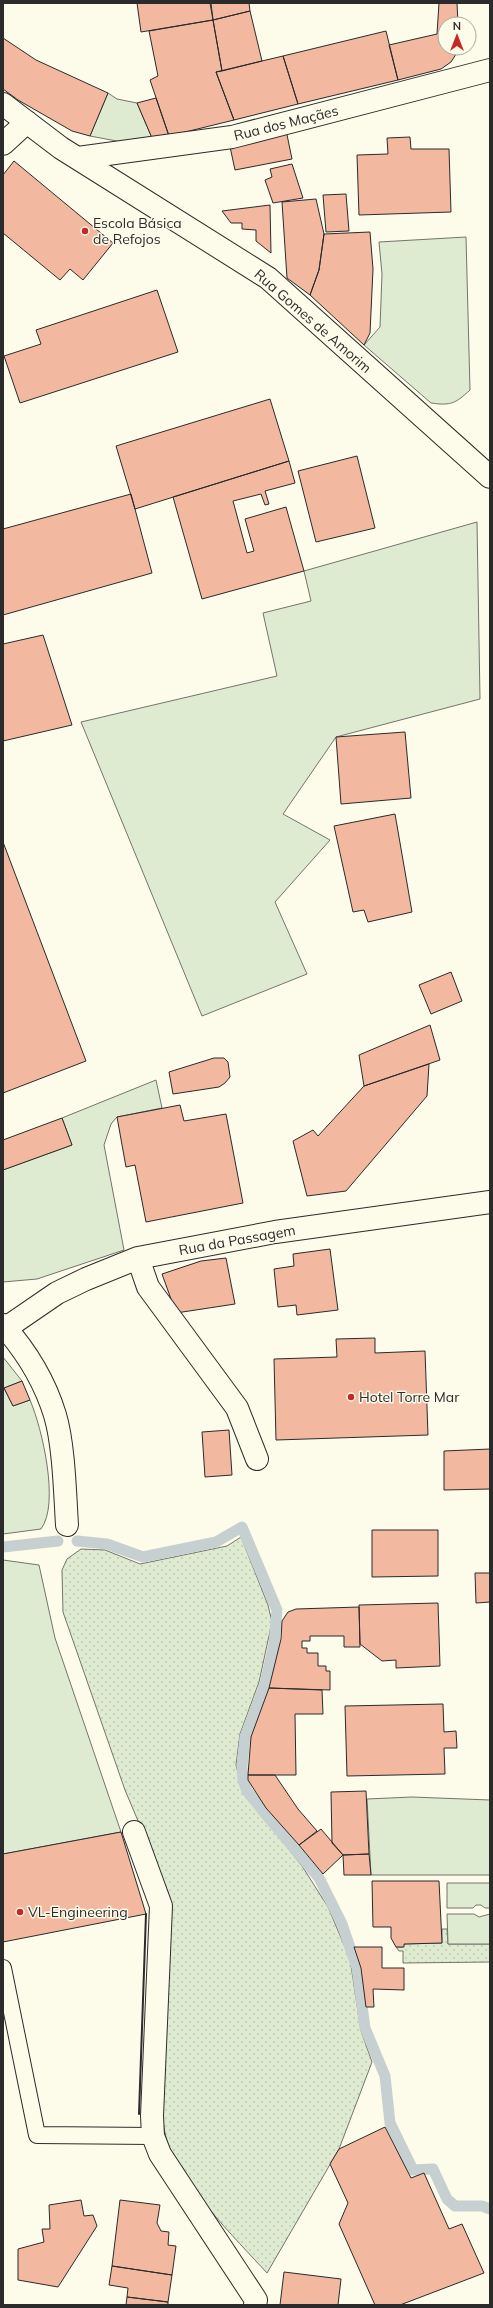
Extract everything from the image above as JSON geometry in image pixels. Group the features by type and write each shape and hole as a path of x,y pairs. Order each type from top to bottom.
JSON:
{"street":[{"name":"Rua dos Maçães","path":"78,158 232,137 490,70"},
{"name":"Rua Gomes de Amorim","path":"3,104 78,158 268,278 490,477"},
{"path":"3,144 27,122"},
{"name":"Rua da Passagem","path":"4,1327 57,1293 86,1279 138,1258 275,1232 490,1202"},
{"path":"138,1258 148,1287 237,1408 257,1459"},
{"path":"4,1327 20,1346 40,1378 55,1416 63,1467 67,1525"},
{"path":"134,1832 161,1906 152,2116 153,2136 160,2154 256,2300 255,2305"}],"lane":[{"path":"3,1968 37,2135 153,2136"}],"green space":[{"path":"108,93 117,99 137,103 152,138 122,142 90,136"},
{"path":"466,237 470,390 457,401 448,404 431,403 364,345 380,327 382,274 379,242"},
{"path":"477,522 480,699 336,737 283,814 330,840 275,902 307,974 202,1016 81,722 277,676 263,613 311,601 304,571"},
{"path":"156,1080 162,1108 117,1117 111,1124 104,1145 124,1250 37,1279 3,1282 3,1170 72,1145 62,1118"},
{"path":"3,1357 22,1381 4,1388 13,1406 30,1400 35,1413 44,1447 47,1466 49,1502 46,1517 41,1529 3,1534"},
{"path":"241,1537 268,1605 272,1622 259,1682 240,1734 236,1765 243,1792 302,1866 328,1907 350,1959 361,2031 372,2062 339,2149 267,2273 209,2209 182,2172 172,2154 166,2137 162,2113 171,1910 168,1892 125,1790 63,1612 62,1570 67,1559 81,1549 105,1550 140,1564 227,1546"},
{"path":"3,1560 39,1565 55,1638 121,1832 3,1854"},
{"path":"412,1797 490,1800 490,1875 371,1875 367,1799"},
{"path":"447,1883 490,1883 490,1908 476,1905 473,1908 447,1908"},
{"path":"447,1914 474,1914 479,1917 490,1914 490,1944 448,1944"},
{"path":"442,1929 447,1929 448,1944 490,1944 490,1962 403,1963 403,1951 399,1951 396,1947 403,1947 404,1944 442,1943"}],"building":[{"path":"137,3 210,3 213,20 141,32"},
{"path":"211,3 249,3 250,11 213,20"},
{"path":"439,3 457,3 458,16 438,16"},
{"path":"250,11 262,61 222,71 213,20"},
{"path":"213,20 222,71 216,72 234,120 169,136 150,80 158,76 149,31"},
{"path":"386,31 398,80 298,104 283,56"},
{"path":"437,34 437,56 455,56 451,62 441,69 398,80 389,45"},
{"path":"3,38 36,60 108,93 90,136 72,131 18,100 3,89"},
{"path":"283,56 298,104 234,120 216,72"},
{"path":"156,98 169,136 152,138 137,103"},
{"path":"286,130 292,159 235,170 229,142"},
{"path":"410,137 411,149 449,149 451,212 359,215 357,155 388,154 387,138"},
{"path":"14,161 113,243 83,280 70,269 60,280 3,233 3,175"},
{"path":"292,164 303,198 273,203 265,180 272,177 270,169"},
{"path":"346,194 349,231 326,232 323,195"},
{"path":"316,199 324,234 319,270 310,295 287,278 282,202"},
{"path":"270,205 271,253 256,241 256,230 242,229 242,223 231,223 222,211"},
{"path":"370,232 373,269 370,333 364,345 310,295 319,270 324,234"},
{"path":"157,290 178,352 20,403 4,356 41,344 36,330"},
{"path":"270,399 289,461 135,509 116,446"},
{"path":"357,456 375,528 316,542 298,471"},
{"path":"289,461 295,483 265,491 269,504 265,505 261,494 233,501 247,553 254,551 245,519 286,507 304,571 202,599 173,497"},
{"path":"131,494 152,573 3,615 3,529"},
{"path":"43,635 72,725 3,741 3,644"},
{"path":"405,732 411,798 341,804 336,737"},
{"path":"395,814 412,912 368,922 364,910 353,912 334,826"},
{"path":"3,842 86,1061 3,1093"},
{"path":"451,972 462,1001 431,1014 419,985"},
{"path":"430,1025 440,1060 364,1086 359,1055"},
{"path":"214,1058 224,1058 228,1062 230,1077 225,1083 219,1087 173,1094 169,1072"},
{"path":"429,1064 427,1096 346,1191 307,1196 293,1141 313,1130 318,1136 364,1086"},
{"path":"180,1105 184,1121 226,1114 243,1203 146,1222 135,1165 126,1167 117,1117"},
{"path":"62,1118 72,1145 3,1170 3,1140"},
{"path":"330,1249 338,1310 297,1315 296,1305 278,1307 274,1269 294,1266 293,1254"},
{"path":"226,1258 235,1304 176,1313 162,1274 201,1261"},
{"name":"Hotel Torre Mar","path":"375,1338 375,1353 425,1351 428,1435 276,1440 274,1359 337,1357 336,1339"},
{"path":"22,1381 30,1400 13,1406 4,1388"},
{"path":"229,1430 232,1475 205,1477 202,1432"},
{"path":"490,1449 490,1489 444,1490 444,1451"},
{"path":"372,1530 438,1530 438,1576 372,1577"},
{"path":"475,1573 490,1573 490,1602 476,1603"},
{"path":"438,1603 440,1666 396,1668 396,1660 382,1661 360,1644 359,1605"},
{"path":"359,1607 360,1647 344,1647 344,1636 310,1636 310,1641 302,1641 302,1648 307,1648 307,1653 318,1653 318,1666 326,1666 326,1671 330,1671 330,1690 269,1688 281,1639 282,1621 288,1612 296,1609"},
{"path":"269,1688 322,1690 323,1714 295,1714 296,1775 248,1775 251,1737"},
{"path":"443,1704 444,1732 456,1731 457,1748 444,1748 445,1774 347,1776 345,1706"},
{"path":"248,1775 275,1775 298,1809 317,1831 299,1845 266,1808 248,1780"},
{"path":"366,1791 369,1854 343,1855 332,1843 331,1792"},
{"path":"321,1829 343,1855 323,1874 299,1845"},
{"path":"121,1832 146,1914 3,1942 3,1854"},
{"path":"369,1854 371,1875 344,1875 343,1855"},
{"path":"372,1881 439,1881 442,1943 404,1944 404,1947 396,1947 391,1938 391,1927 373,1927"},
{"path":"354,1947 382,1947 382,1968 404,1968 404,1990 373,1989 374,2007 366,2007 361,1968"},
{"path":"385,2127 411,2178 424,2173 449,2229 462,2224 484,2273 400,2305 375,2305 339,2224 348,2203 330,2164 339,2149"},
{"path":"81,2200 84,2216 93,2215 97,2226 58,2287 18,2280 18,2249 44,2242 42,2229 50,2229 49,2205"},
{"path":"120,2200 160,2205 157,2223 161,2231 169,2232 168,2245 176,2246 172,2275 112,2266"},
{"path":"112,2266 172,2275 168,2302 127,2297 128,2288 109,2285"},
{"path":"284,2272 341,2279 338,2305 280,2305"},
{"path":"127,2297 168,2302 168,2305 126,2305"}],"waterway":[{"path":"77,1541 107,1544 143,1557 216,1542 242,1527 277,1610 274,1644 265,1684 245,1737 242,1766 243,1780 247,1791 319,1878 342,1924 357,1968 365,2028 385,2076 390,2123 413,2170 433,2169 447,2199 455,2206 482,2206 490,2209"},
{"path":"3,1547 58,1541"}],"wall":[{"path":"139,2114 146,1914"}],"place":[{"name":"Escola Básica de Refojos","path":"85,231"},
{"name":"Hotel Torre Mar","path":"351,1397"},
{"name":"VL-Engineering","path":"20,1912"}]}
